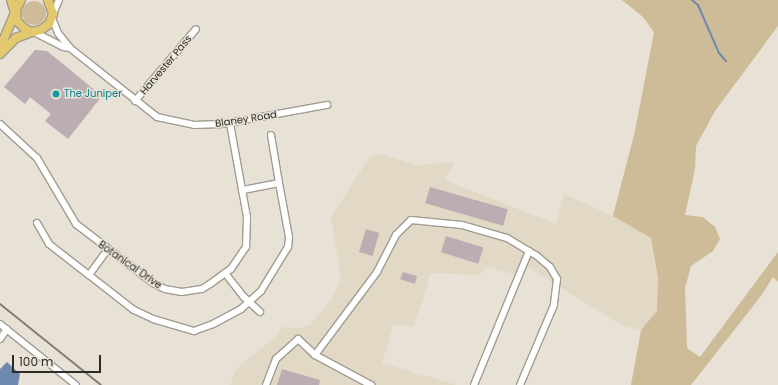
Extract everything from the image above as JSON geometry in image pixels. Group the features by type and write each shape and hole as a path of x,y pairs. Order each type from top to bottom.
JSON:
{"main road":[{"path":"11,0 21,26 32,32"},
{"path":"0,48 20,0"},
{"path":"0,54 16,38 46,28 53,16 48,0"}],"street":[{"path":"53,16 59,0"},
{"name":"Blaney Road","path":"53,16 58,32 70,48 157,117 194,125 230,123 326,105"},
{"name":"Harvester Pass","path":"135,101 196,29"},
{"name":"Blaney Road","path":"32,32 70,48"},
{"name":"Botanical Drive","path":"0,124 37,158 76,224 107,250 153,283 173,292 202,289 225,273 241,256 248,238 242,190 230,123"},
{"path":"37,223 49,244 143,315 187,330 202,330 241,309 249,302 269,280 288,247 289,237 278,183 271,135"},
{"path":"242,190 278,183"},
{"path":"315,355 377,272 396,235 411,220 462,225 506,238 529,251 550,267 557,279 558,291 520,385"},
{"path":"89,275 107,250"},
{"path":"474,385 529,251"},
{"path":"225,273 249,302 260,312"},
{"path":"0,324 76,385"},
{"path":"0,339 7,329"},
{"path":"266,385 276,359 298,339 315,355 371,385"}],"shaded area":[{"path":"622,0 778,0 778,26 715,111 696,146 695,169 685,215 703,217 715,227 720,239 713,251 691,266 685,288 687,348 700,357 778,252 778,282 773,277 761,296 691,385 631,385 641,330 657,311 658,278 651,238 613,216 635,131 654,32 643,17"},
{"path":"34,1 39,2 45,8 45,18 39,24 34,25 29,24 23,18 22,13 23,8 29,2"},
{"path":"380,154 416,165 455,162 444,180 556,224 564,194 613,216 651,238 658,278 657,311 641,330 623,326 523,264 517,275 488,267 479,275 431,273 414,327 393,325 382,363 457,385 230,385 237,368 274,338 283,327 301,328 311,324 332,299 341,279 331,217 369,158"}],"water":[{"path":"7,362 20,374 18,385 0,385 0,369"}],"building":[{"name":"The Juniper","path":"35,50 47,51 102,96 68,139 45,121 51,114 30,97 25,104 4,87"},
{"path":"430,187 508,209 503,226 425,203"},
{"path":"366,229 379,233 372,256 359,252"},
{"path":"446,236 483,247 478,264 441,252"},
{"path":"403,272 417,276 415,284 400,279"},
{"path":"282,369 320,380 319,385 277,385"}],"waterway":[{"path":"692,0 698,5 719,53 726,61"}],"railway":[{"path":"0,304 101,385"}],"place":[{"name":"The Juniper","path":"56,94"}]}
